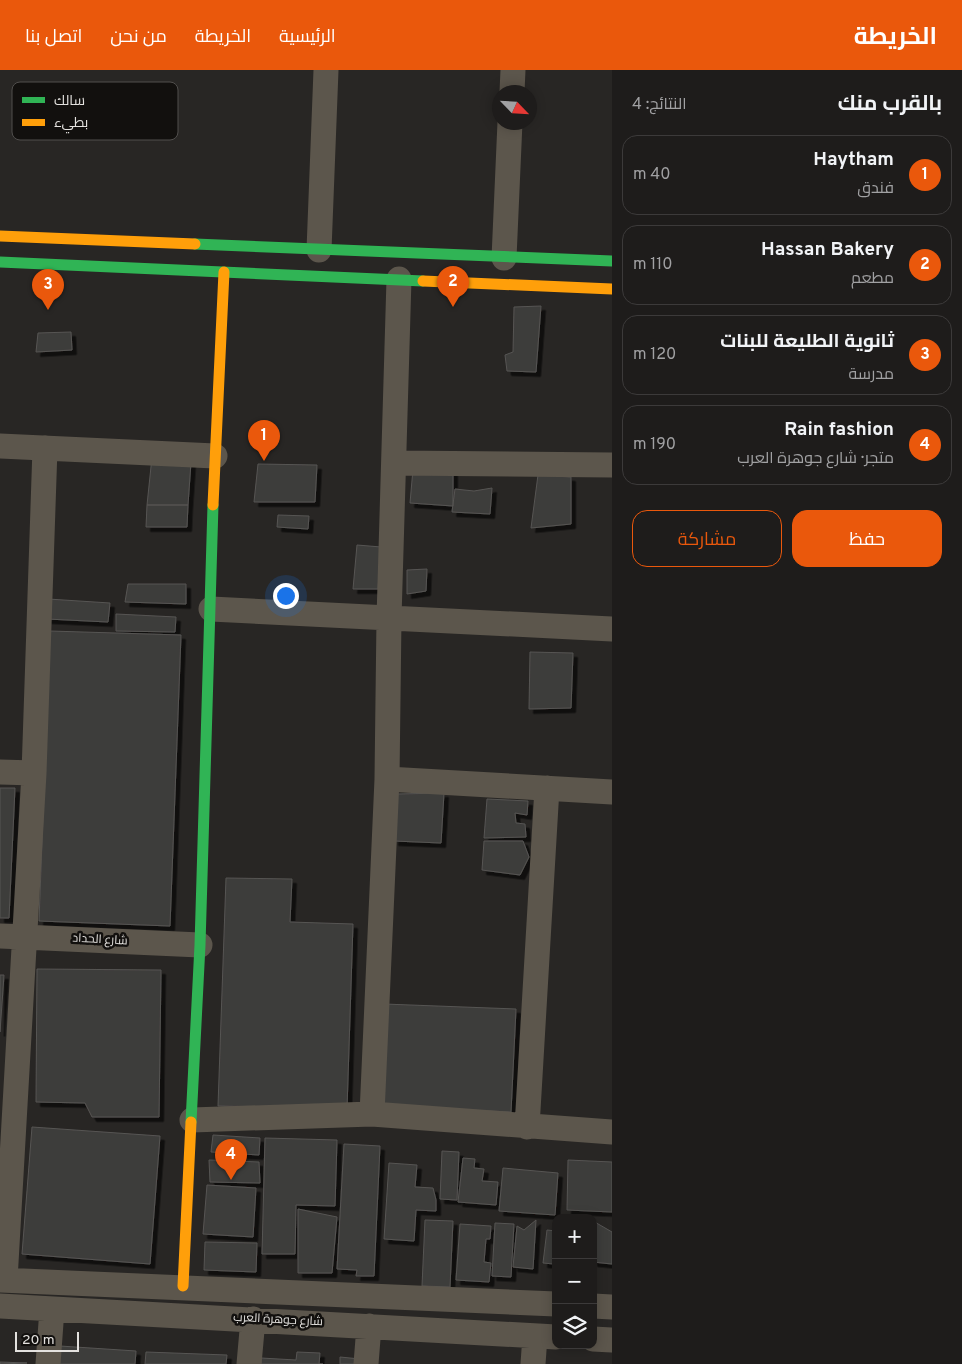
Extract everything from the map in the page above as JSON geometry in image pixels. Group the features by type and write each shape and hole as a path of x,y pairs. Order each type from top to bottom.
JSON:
{"street":[{"path":"319,250 326,70"},
{"path":"512,85 513,70"},
{"path":"504,258 510,130"},
{"path":"0,236 612,261"},
{"path":"0,262 612,289"},
{"path":"183,1286 200,945 215,456 224,272"},
{"path":"372,1114 387,779 389,618 398,279"},
{"path":"0,446 215,456"},
{"path":"45,448 34,773 25,937 7,1118 2,1280 183,1286 552,1304"},
{"path":"394,462 612,466"},
{"path":"211,609 612,629"},
{"path":"0,772 34,773"},
{"path":"387,779 612,792"},
{"path":"527,1127 547,788"},
{"name":"شارع الحداد","path":"0,936 200,945"},
{"path":"192,1120 372,1114 612,1132"},
{"name":"شارع جوهرة العرب","path":"0,1306 546,1336"},
{"path":"597,1306 612,1307"},
{"path":"48,1364 52,1309"},
{"path":"249,1364 253,1319"},
{"path":"366,1364 369,1326"},
{"path":"532,1364 546,1336"},
{"path":"597,1339 612,1340"}],"building":[{"path":"541,306 536,372 507,371 505,355 513,352 514,307"},
{"path":"71,332 72,350 36,352 38,333"},
{"path":"152,457 191,462 188,505 147,505"},
{"path":"258,464 317,465 315,502 254,502"},
{"path":"413,469 453,469 453,506 410,503"},
{"path":"538,475 571,477 571,524 531,528"},
{"path":"492,488 490,514 452,512 455,489 474,491"},
{"path":"147,505 188,505 187,527 146,527"},
{"path":"278,515 309,516 308,529 277,527"},
{"path":"357,545 381,547 378,589 353,589"},
{"path":"427,569 426,591 407,594 407,570"},
{"path":"128,584 186,584 186,604 125,602"},
{"path":"48,599 110,603 108,622 47,619"},
{"path":"116,614 176,617 175,632 116,631"},
{"path":"50,631 181,635 170,926 39,921"},
{"path":"530,652 573,653 571,708 529,709"},
{"path":"0,788 15,788 9,918 0,918"},
{"path":"444,793 441,843 394,841 397,794"},
{"path":"487,799 528,801 527,815 515,813 516,823 525,824 526,837 484,838"},
{"path":"484,841 523,841 529,857 520,875 482,870"},
{"path":"226,878 292,879 290,922 353,924 347,1109 218,1106"},
{"path":"37,969 161,970 159,1117 92,1117 85,1103 36,1102"},
{"path":"0,975 4,975 0,1032"},
{"path":"384,1004 516,1009 511,1112 379,1106"},
{"path":"32,1127 160,1136 150,1264 22,1254"},
{"path":"213,1135 260,1138 259,1155 211,1152"},
{"path":"265,1138 337,1140 335,1206 296,1205 295,1254 262,1254"},
{"path":"344,1144 380,1146 374,1276 356,1276 357,1270 337,1269"},
{"path":"442,1151 459,1152 457,1200 440,1199"},
{"path":"463,1158 475,1159 474,1168 484,1169 482,1181 498,1182 496,1205 458,1202"},
{"path":"209,1160 259,1162 260,1183 210,1182"},
{"path":"568,1160 612,1162 612,1212 567,1210"},
{"path":"389,1163 417,1165 415,1187 433,1188 436,1211 416,1210 414,1241 384,1239"},
{"path":"503,1168 558,1173 555,1214 499,1211"},
{"path":"207,1185 256,1188 253,1237 203,1234"},
{"path":"298,1209 337,1217 332,1273 298,1273"},
{"path":"425,1220 453,1221 450,1287 422,1286"},
{"path":"536,1220 533,1269 513,1267 517,1226 524,1230"},
{"path":"495,1223 514,1224 511,1277 492,1276"},
{"path":"597,1223 612,1232 612,1264 597,1262"},
{"path":"460,1224 491,1226 490,1239 486,1239 484,1262 491,1263 489,1282 456,1280"},
{"path":"547,1230 552,1231 552,1264 543,1263"},
{"path":"205,1242 257,1243 256,1272 204,1270"},
{"path":"60,1346 136,1351 135,1364 58,1364"},
{"path":"146,1352 227,1355 226,1364 145,1364"},
{"path":"297,1352 320,1353 319,1364 261,1364 261,1358 296,1360"},
{"path":"340,1357 360,1359 359,1364 340,1364"},
{"path":"0,1362 27,1363 0,1364"}],"traffic: fast":[{"path":"195,244 612,261"},
{"path":"0,262 423,281"},
{"path":"191,1122 200,945 213,505"}],"traffic: slow":[{"path":"0,236 195,244"},
{"path":"213,505 224,272"},
{"path":"423,281 612,289"},
{"path":"183,1286 191,1122"}],"place":[{"name":"Hassan Bakery","path":"453,307"},
{"name":"ثانوية الطليعة للبنات","path":"48,310"},
{"name":"Haytham","path":"264,461"},
{"name":"Rain fashion","path":"231,1180"}]}
